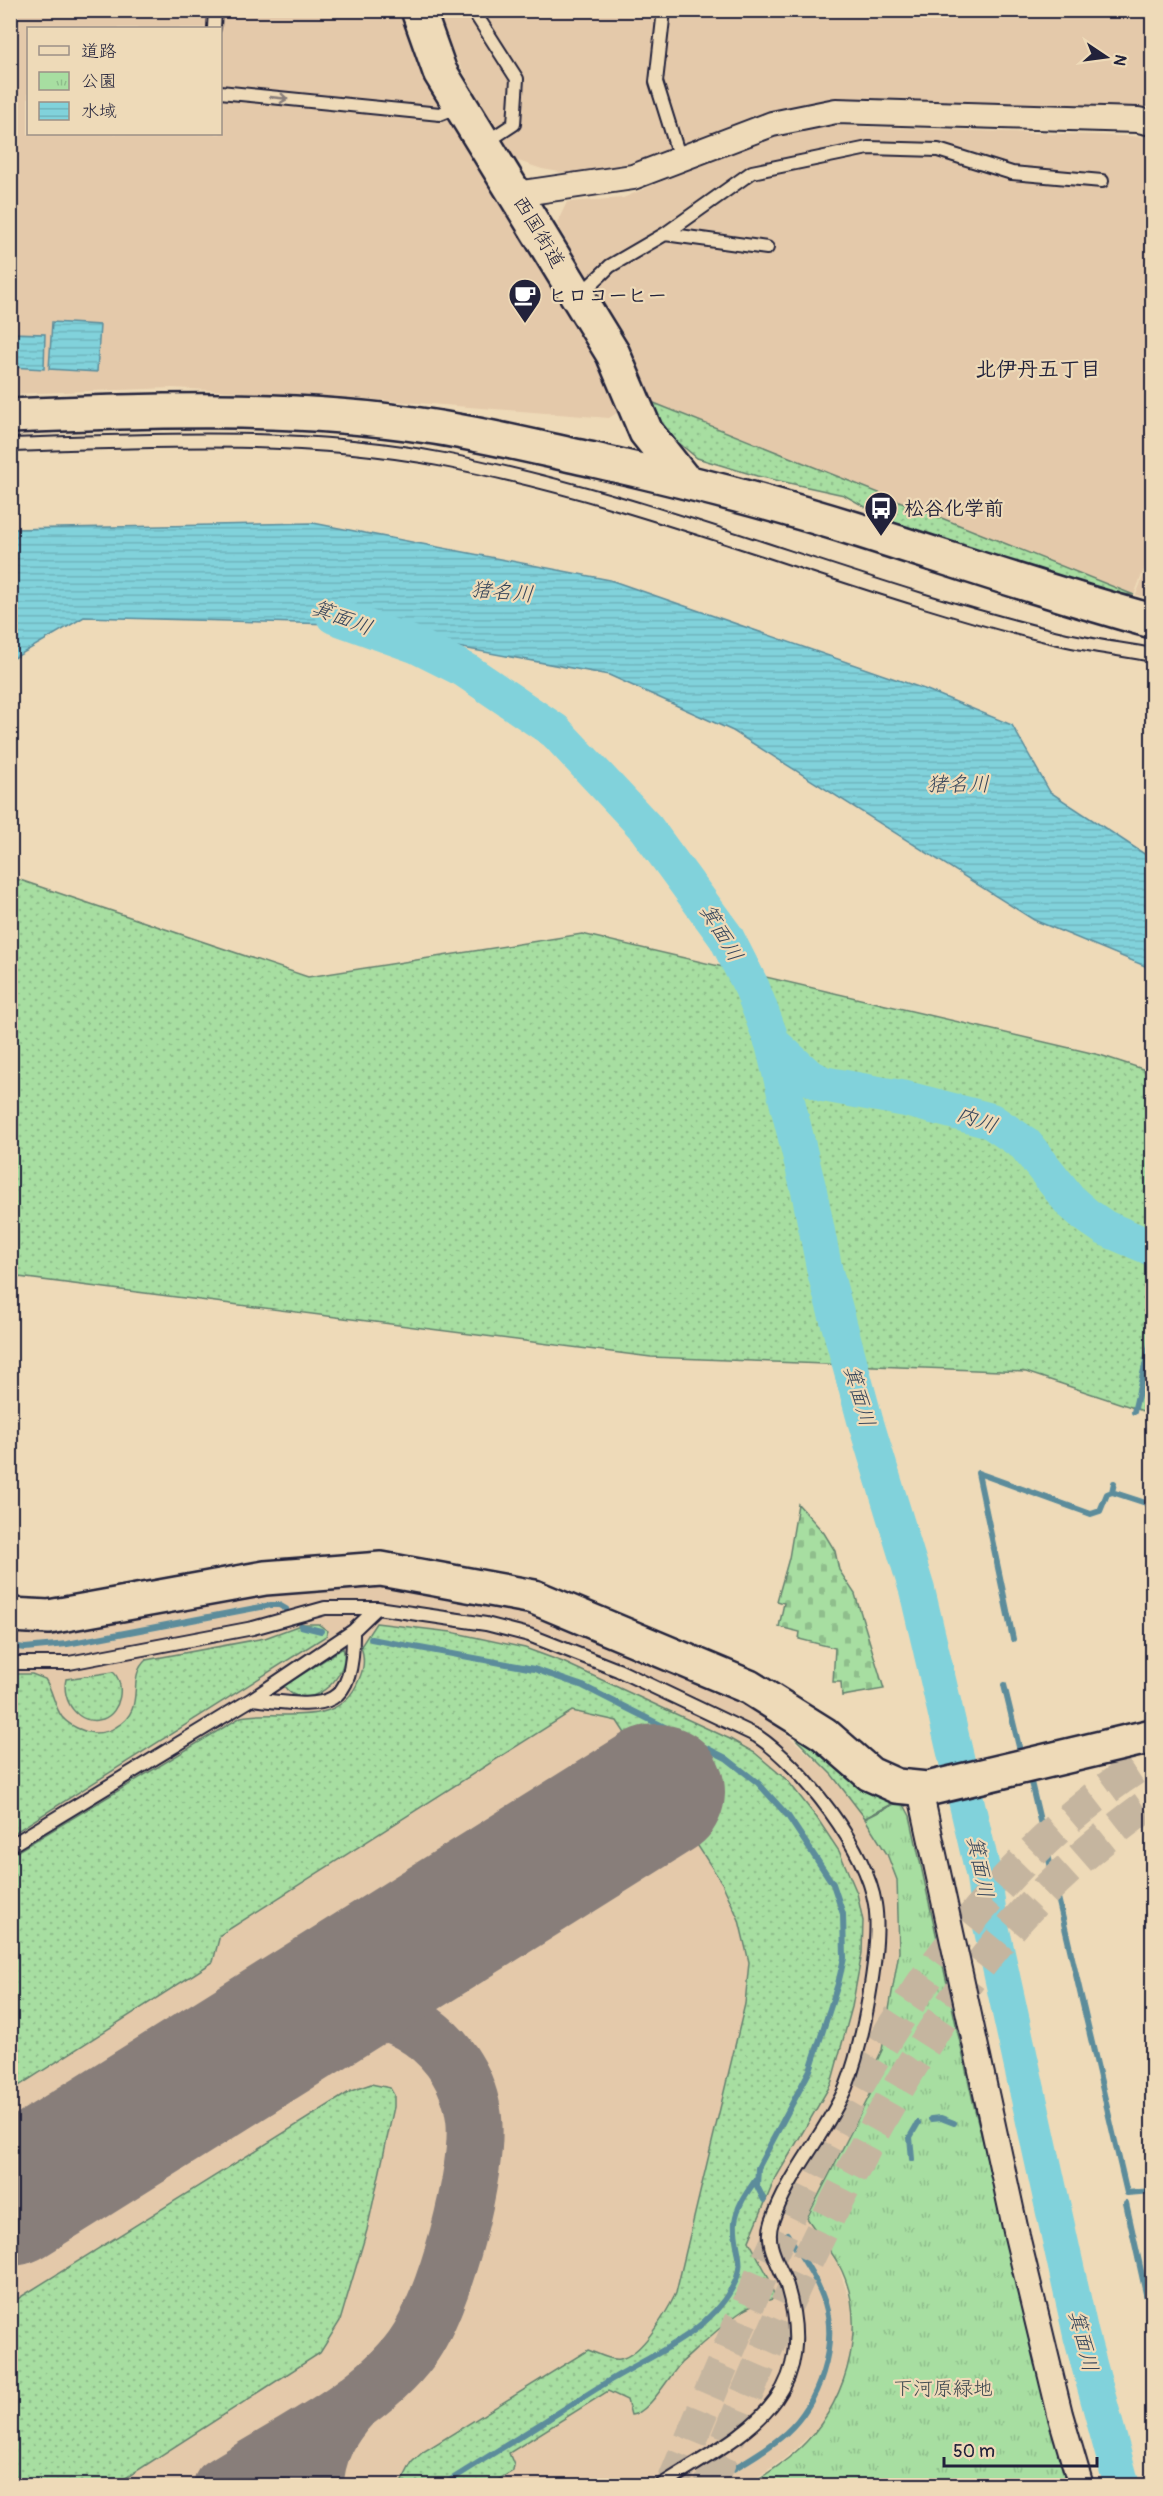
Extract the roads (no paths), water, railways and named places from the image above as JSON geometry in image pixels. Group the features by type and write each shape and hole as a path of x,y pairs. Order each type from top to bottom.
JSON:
{"street":[{"name":"西国街道","path":"418,10 440,72 612,354 646,432 684,480"},
{"path":"516,194 633,177 772,124 836,111 1138,120 1152,123"},
{"path":"10,416 174,409 270,411 424,425 486,436 684,480 854,528 1072,600 1152,621"},
{"path":"605,463 646,432"},
{"path":"10,1615 49,1617 265,1578 381,1569 534,1597 749,1688 824,1734 870,1774 897,1786 924,1790 1152,1736"},
{"path":"924,1790 1017,2236 1060,2414 1081,2486"}],"lane":[{"path":"214,27 215,10"},
{"path":"473,10 517,79 514,124 484,143"},
{"path":"664,10 656,82 680,159"},
{"path":"222,92 440,114 461,106"},
{"path":"578,297 610,266 665,234 752,172 868,148 938,150 1012,173 1102,181"},
{"path":"665,234 767,249"},
{"path":"10,445 185,438 319,442 444,460 566,488 948,608 1056,638 1152,655"},
{"path":"10,1663 69,1664 253,1628 325,1608 377,1608 486,1624 529,1635 618,1670 757,1736 778,1751 804,1776 849,1843 870,1885 876,1922 876,1951 850,2076 776,2211 768,2238 787,2287 795,2326 796,2347 787,2382 778,2399 758,2421 660,2486"},
{"path":"10,1846 252,1699 353,1631 377,1608"},
{"path":"252,1699 310,1705 333,1697 342,1689 351,1672 353,1631"}],"water":[{"path":"52,322 100,325 97,372 49,369"},
{"path":"11,333 45,334 44,369 11,367"},
{"name":"猪名川","path":"313,523 610,580 927,690 1012,725 1050,792 1152,859 1152,969 1034,920 733,731 609,675 332,624 84,617 11,660 11,529"}],"waterway":[{"name":"箕面川","path":"334,616 415,645 465,670 555,731 646,828 726,937 752,988 773,1044 809,1191 825,1272 865,1420 917,1590 984,1877 989,1917 1081,2335 1122,2486"},
{"name":"内川","path":"773,1044 808,1076 823,1084 906,1099 991,1121 1025,1144 1071,1202 1086,1215 1105,1228 1152,1248"},
{"path":"1134,1412 1152,1336"},
{"path":"1013,1639 978,1473 1091,1514 1100,1511 1107,1494 1112,1492"},
{"path":"1114,1483 1112,1492 1152,1505"},
{"path":"10,1646 25,1648 67,1644 271,1605 279,1605 286,1609"},
{"path":"301,1626 321,1631"},
{"path":"371,1639 534,1669 583,1686 726,1758 758,1783 788,1816 833,1884 843,1914 844,1958 838,1984 810,2070 758,2168 757,2186 764,2200"},
{"path":"1004,1685 1021,1755"},
{"path":"1030,1778 1127,2193 1152,2191"},
{"path":"931,2119 941,2118 954,2123"},
{"path":"912,2159 910,2137 918,2123"},
{"path":"441,2486 607,2382 676,2342 708,2319 721,2304 737,2278 739,2262 735,2231 736,2216 743,2198 757,2178"},
{"path":"1126,2203 1152,2321"},
{"path":"705,2486 757,2455 786,2433 808,2406 823,2373 829,2337 825,2303 813,2276 787,2234"}],"tunnel":[{"path":"672,2486 757,2285 805,2183 860,2082 920,1987 988,1899 1065,1822 1152,1758"},
{"path":"710,2486 774,2331 810,2254 867,2144 927,2041 996,1945 1037,1899 1084,1855 1152,1802"}],"place":[{"name":"ヒロコーヒー","path":"525,324"},
{"name":"松谷化学前","path":"881,537"}],"district":[{"name":"北伊丹五丁目","path":"1038,369"}],"park label":[{"name":"下河原緑地","path":"943,2388"}]}
